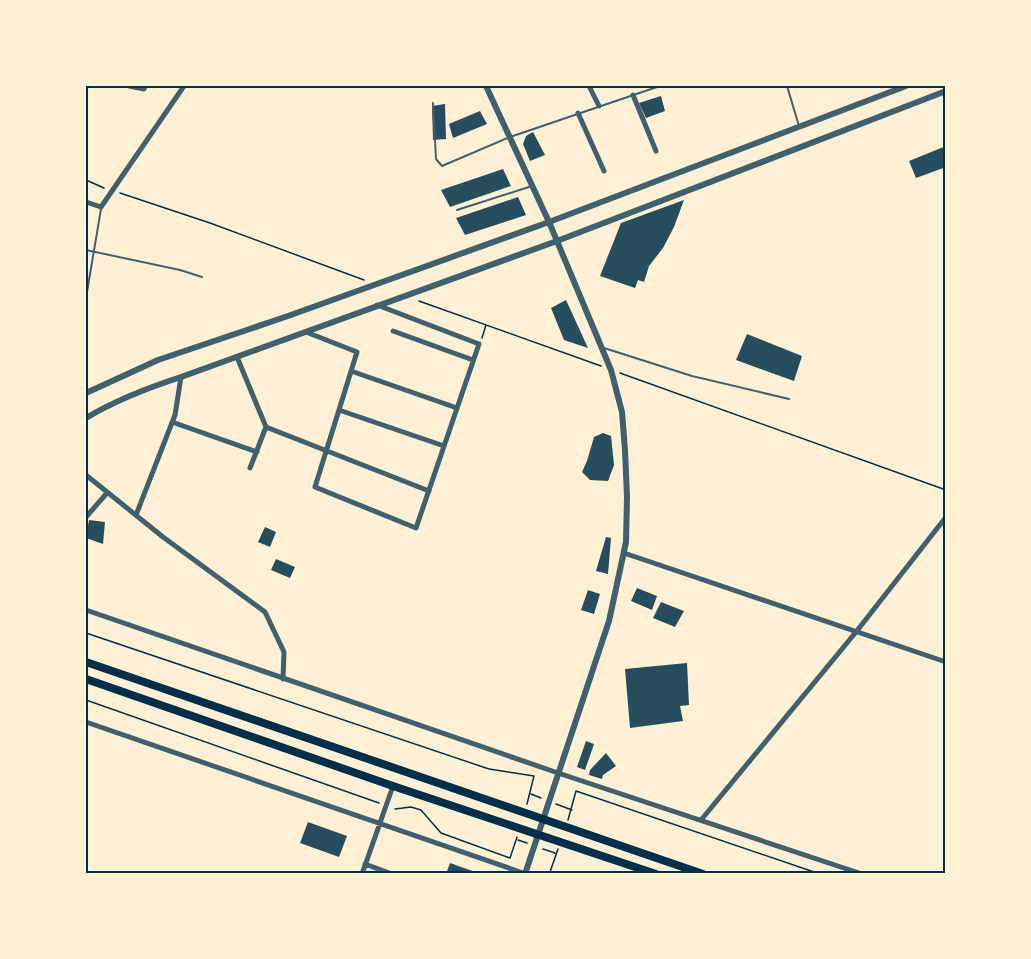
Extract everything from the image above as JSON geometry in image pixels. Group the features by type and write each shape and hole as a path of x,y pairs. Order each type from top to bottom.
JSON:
{"main road":[{"path":"86,662 703,873"},
{"path":"86,679 393,786 656,873"}],"street":[{"path":"129,86 145,88"},
{"path":"86,202 101,207 184,86"},
{"path":"86,722 525,873 609,621 624,553 627,496 625,450 622,412 611,370 549,222 486,86"},
{"path":"589,86 599,106"},
{"path":"86,393 158,360 549,222 903,86"},
{"path":"86,418 123,398 151,387 557,241 945,91"},
{"path":"633,95 656,151"},
{"path":"579,113 604,171"},
{"path":"304,331 357,351 315,487 416,528 479,344 377,305"},
{"path":"393,331 473,360"},
{"path":"237,357 266,427 250,468"},
{"path":"351,371 457,408"},
{"path":"136,516 172,422 181,378"},
{"path":"339,410 444,446"},
{"path":"172,422 256,452"},
{"path":"266,427 429,491"},
{"path":"86,475 136,516 265,612 284,652 283,679"},
{"path":"86,517 107,493"},
{"path":"700,820 856,632 945,517"},
{"path":"624,553 945,662"},
{"path":"86,610 558,773 862,873"},
{"path":"362,873 393,786"},
{"path":"365,864 393,873"}],"lane":[{"path":"433,103 436,159 442,166 510,137 660,86"},
{"path":"787,86 800,126"},
{"path":"457,210 532,186"},
{"path":"86,298 101,207"},
{"path":"86,250 180,270 202,278"},
{"path":"600,346 692,376 789,399"}],"path":[{"path":"86,180 375,284"},
{"path":"405,295 945,490"},
{"path":"479,344 486,325"},
{"path":"86,633 489,769 534,776 531,794"},
{"path":"86,700 397,810 411,807 421,810 441,833 510,858 517,839"},
{"path":"572,810 576,791 820,873"},
{"path":"555,873 550,872 556,853"}],"building":[{"path":"661,96 665,111 646,118 639,103"},
{"path":"445,104 446,139 433,140 432,106"},
{"path":"480,111 487,124 453,138 449,124"},
{"path":"533,132 545,155 530,161 523,144 526,136"},
{"path":"946,146 946,167 916,178 909,161"},
{"path":"503,169 511,186 450,207 441,190"},
{"path":"518,197 526,215 465,235 456,218"},
{"path":"684,200 674,227 663,248 649,266 644,282 638,280 635,288 600,276 621,223"},
{"path":"566,300 588,348 564,340 551,308"},
{"path":"747,334 802,356 794,381 736,360"},
{"path":"603,433 611,436 614,465 608,481 590,480 582,472 594,437"},
{"path":"89,520 105,522 103,544 86,538"},
{"path":"265,527 276,532 270,547 258,542"},
{"path":"606,537 611,538 608,574 596,571"},
{"path":"276,559 295,567 290,578 271,570"},
{"path":"637,588 657,596 652,610 631,601"},
{"path":"588,590 600,594 594,614 581,610"},
{"path":"661,602 684,611 675,627 653,618"},
{"path":"687,663 689,705 680,706 683,721 630,728 625,669"},
{"path":"586,741 594,744 585,770 577,767"},
{"path":"606,753 616,766 603,775 602,779 589,775 590,770"},
{"path":"308,822 347,836 339,857 300,843"},
{"path":"450,863 478,873 478,874 446,874"}]}
